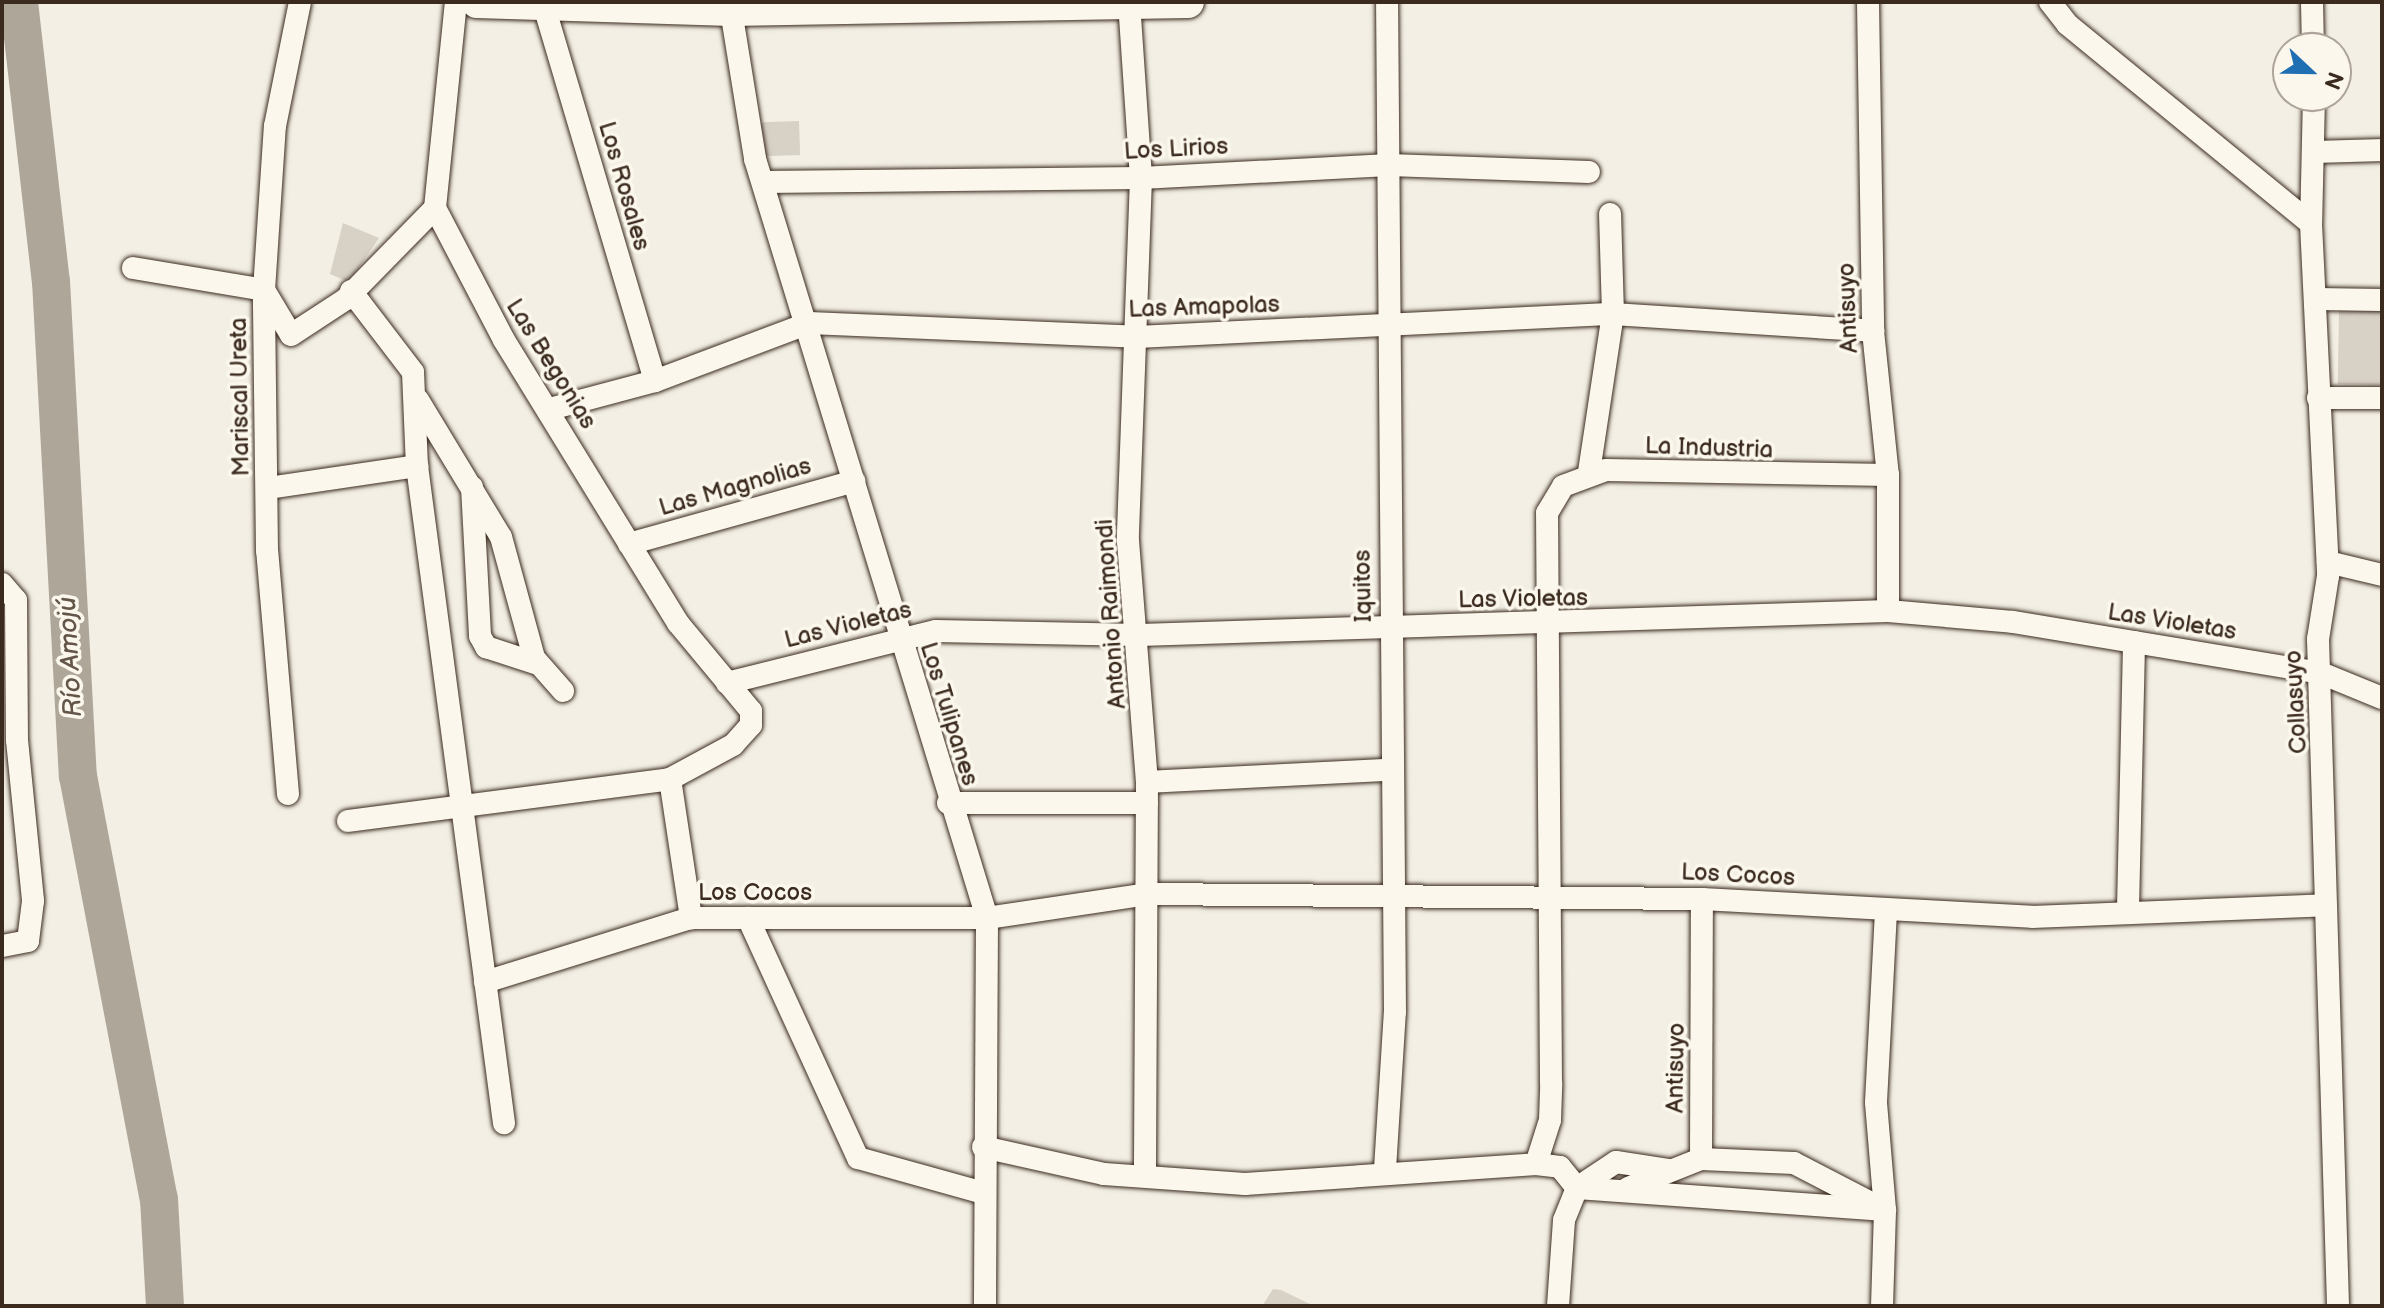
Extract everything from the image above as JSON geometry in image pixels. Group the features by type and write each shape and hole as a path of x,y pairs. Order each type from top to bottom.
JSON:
{"highway":[{"path":"477,2 731,10 1188,2"}],"street":[{"name":"Mariscal Ureta","path":"288,794 268,488 264,290 275,126 300,2"},
{"name":"Las Begonias","path":"456,2 435,208 455,257 678,623 751,711 745,736 670,779"},
{"name":"Iquitos","path":"1385,1169 1394,896 1388,770 1387,2"},
{"name":"Antisuyo","path":"1868,2 1873,331 1888,475 1888,611"},
{"path":"2050,2 2067,24 2311,224"},
{"path":"2312,2 2313,32"},
{"name":"Antonio Raimondi","path":"1129,3 1141,178 1128,541 1140,635 1147,792 1145,1175"},
{"name":"Los Rosales","path":"544,6 655,381"},
{"name":"Los Tulipanes","path":"731,10 764,182 809,323 948,803 987,918 983,1147 985,1306"},
{"name":"Collasuyo","path":"2315,112 2316,152 2311,224 2328,562 2321,673 2338,1306"},
{"path":"2316,152 2382,150"},
{"name":"Los Lirios","path":"764,182 1141,178 1389,165 1589,172"},
{"path":"133,268 264,290 291,335 351,291 435,208"},
{"path":"1536,1164 1550,1120 1552,896 1546,625 1547,513 1563,486 1589,472 1613,314 1610,214"},
{"path":"351,291 413,372 417,466 504,1123"},
{"path":"2317,299 2382,300"},
{"name":"Las Amapolas","path":"550,409 655,381 809,323 1137,337 1613,314 1873,331"},
{"path":"415,396 501,537 538,664 563,691"},
{"path":"2318,398 2382,398"},
{"path":"268,488 417,466"},
{"name":"La Industria","path":"1589,472 1888,475"},
{"name":"Las Magnolias","path":"629,544 854,481"},
{"path":"472,487 480,636 486,647 538,664"},
{"path":"2328,562 2382,575"},
{"path":"2,584 16,600 17,740 33,901 28,941 2,946"},
{"name":"Las Violetas","path":"727,683 898,636 1140,635 1546,625 1888,611 2134,642 2321,673 2382,698"},
{"path":"2128,909 2134,642"},
{"path":"948,803 1147,792 1388,770"},
{"path":"348,821 670,779 691,918"},
{"name":"Los Cocos","path":"485,982 691,918 987,918 1147,894 1702,899 2032,917 2128,909 2326,905"},
{"name":"Antisuyo","path":"1701,1159 1702,899"},
{"path":"1882,1306 1885,1210 1876,1102 1886,909"},
{"path":"748,918 858,1158 983,1193"},
{"path":"983,1147 1047,1165 1245,1184 1385,1169 1536,1164 1560,1167 1577,1188"},
{"path":"1628,1188 1701,1159 1794,1163 1885,1210"},
{"path":"1558,1306 1564,1220 1577,1188 1616,1162 1669,1170"},
{"path":"1577,1188 1628,1188 1885,1210"}],"shaded area":[{"path":"799,121 800,155 762,156 761,122"},
{"path":"343,223 379,238 349,282 330,274"},
{"path":"2339,310 2382,311 2381,385 2338,384"},
{"path":"1273,1289 1281,1290 1314,1306 1262,1306"}],"waterway":[{"name":"Río Amojú","path":"19,2 51,281 78,776 159,1199 165,1306"}]}
